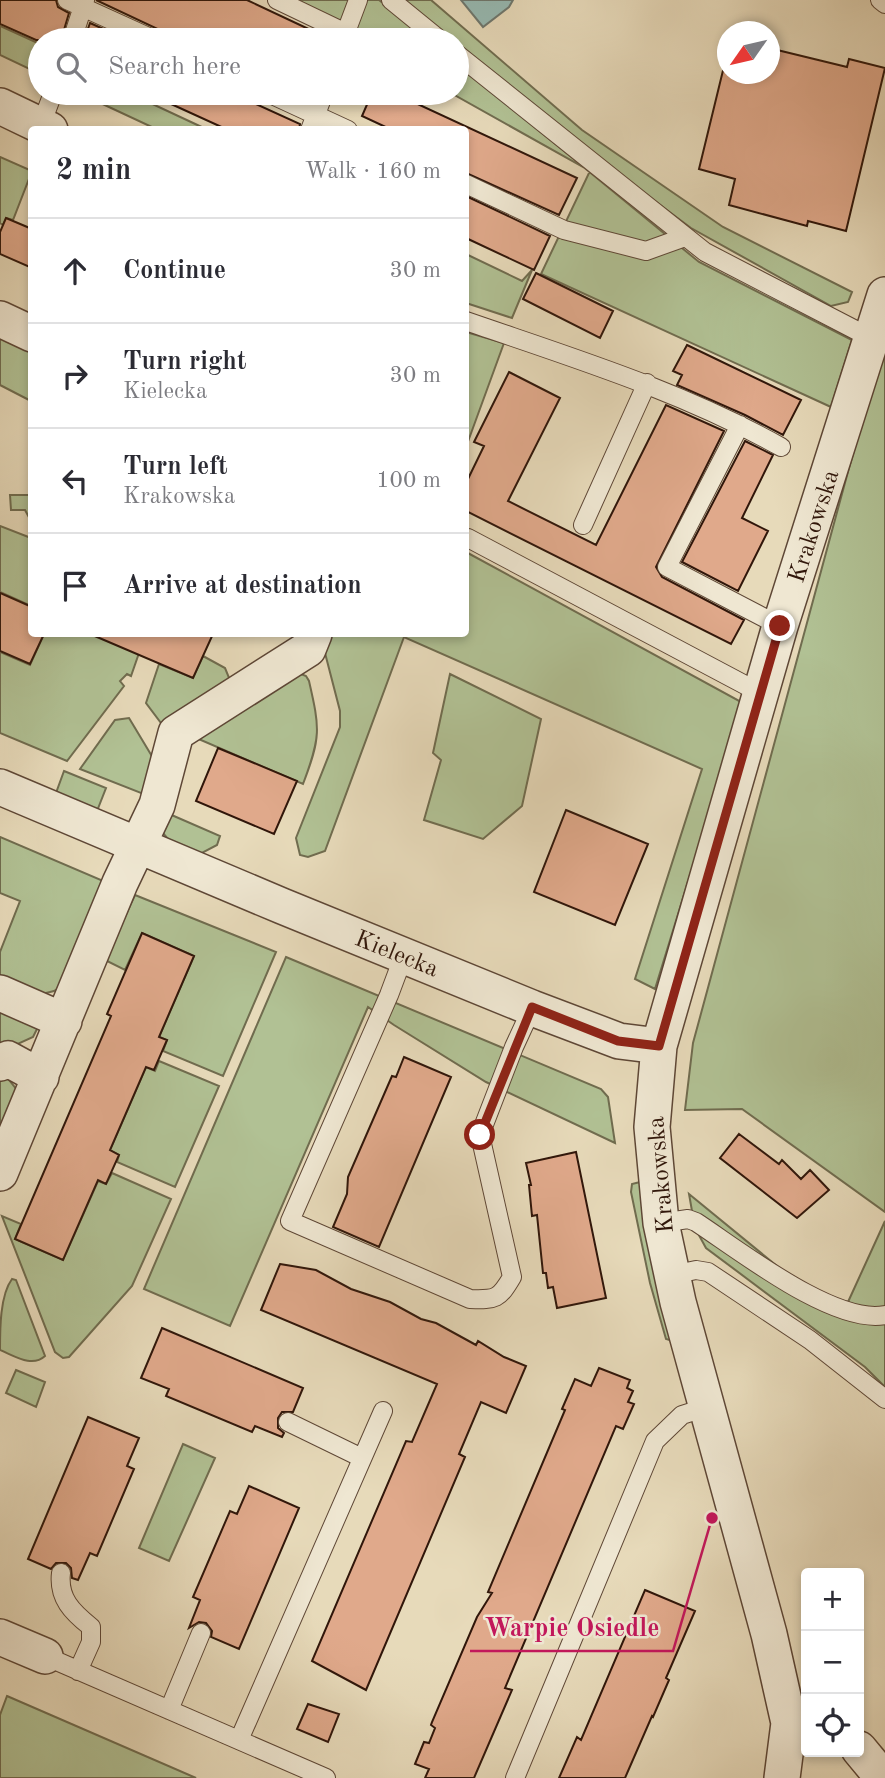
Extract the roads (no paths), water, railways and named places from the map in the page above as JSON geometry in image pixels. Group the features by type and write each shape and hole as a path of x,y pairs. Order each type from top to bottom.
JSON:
{"street":[{"path":"0,106 44,126"},
{"name":"Krakowska","path":"782,1778 797,1724 766,1622 672,1275 661,1223 652,1128 659,1046 780,626 885,295"},
{"path":"0,319 28,332"},
{"path":"0,1172 120,883 157,805 176,733 308,649 313,637"},
{"name":"Kielecka","path":"0,787 282,906 618,1041 659,1046"},
{"path":"0,993 64,1021"},
{"path":"0,1063 8,1059 41,1077"},
{"path":"0,1637 45,1656"},
{"path":"864,1755 883,1778"}],"lane":[{"path":"276,0 327,28"},
{"path":"347,28 358,0"},
{"path":"391,0 425,28"},
{"path":"880,0 885,4"},
{"path":"74,28 79,3 130,28"},
{"path":"469,64 705,252 871,338"},
{"path":"46,126 51,105"},
{"path":"287,105 313,122 330,126"},
{"path":"313,122 319,105"},
{"path":"469,185 564,230 646,251 685,237"},
{"path":"469,322 647,383 740,425 781,447"},
{"path":"583,525 647,383"},
{"path":"740,425 667,567 780,626"},
{"path":"469,539 762,694"},
{"path":"404,955 290,1221 470,1299 488,1300 502,1294 512,1277 480,1135 532,1007"},
{"path":"661,1223 688,1219 696,1222 811,1297 836,1308 873,1318 885,1315"},
{"path":"672,1275 696,1270 708,1272 810,1340 885,1399"},
{"path":"516,1778 655,1441 682,1415 707,1407"},
{"path":"239,1740 383,1411"},
{"path":"288,1422 362,1458"},
{"path":"61,1573 60,1585 66,1604 91,1627 91,1642 78,1671"},
{"path":"169,1710 201,1633"},
{"path":"45,1656 326,1778"}],"water":[{"path":"461,0 513,0 509,7 483,27"}],"place":[{"name":"Warpie Osiedle","path":"712,1518"}]}
